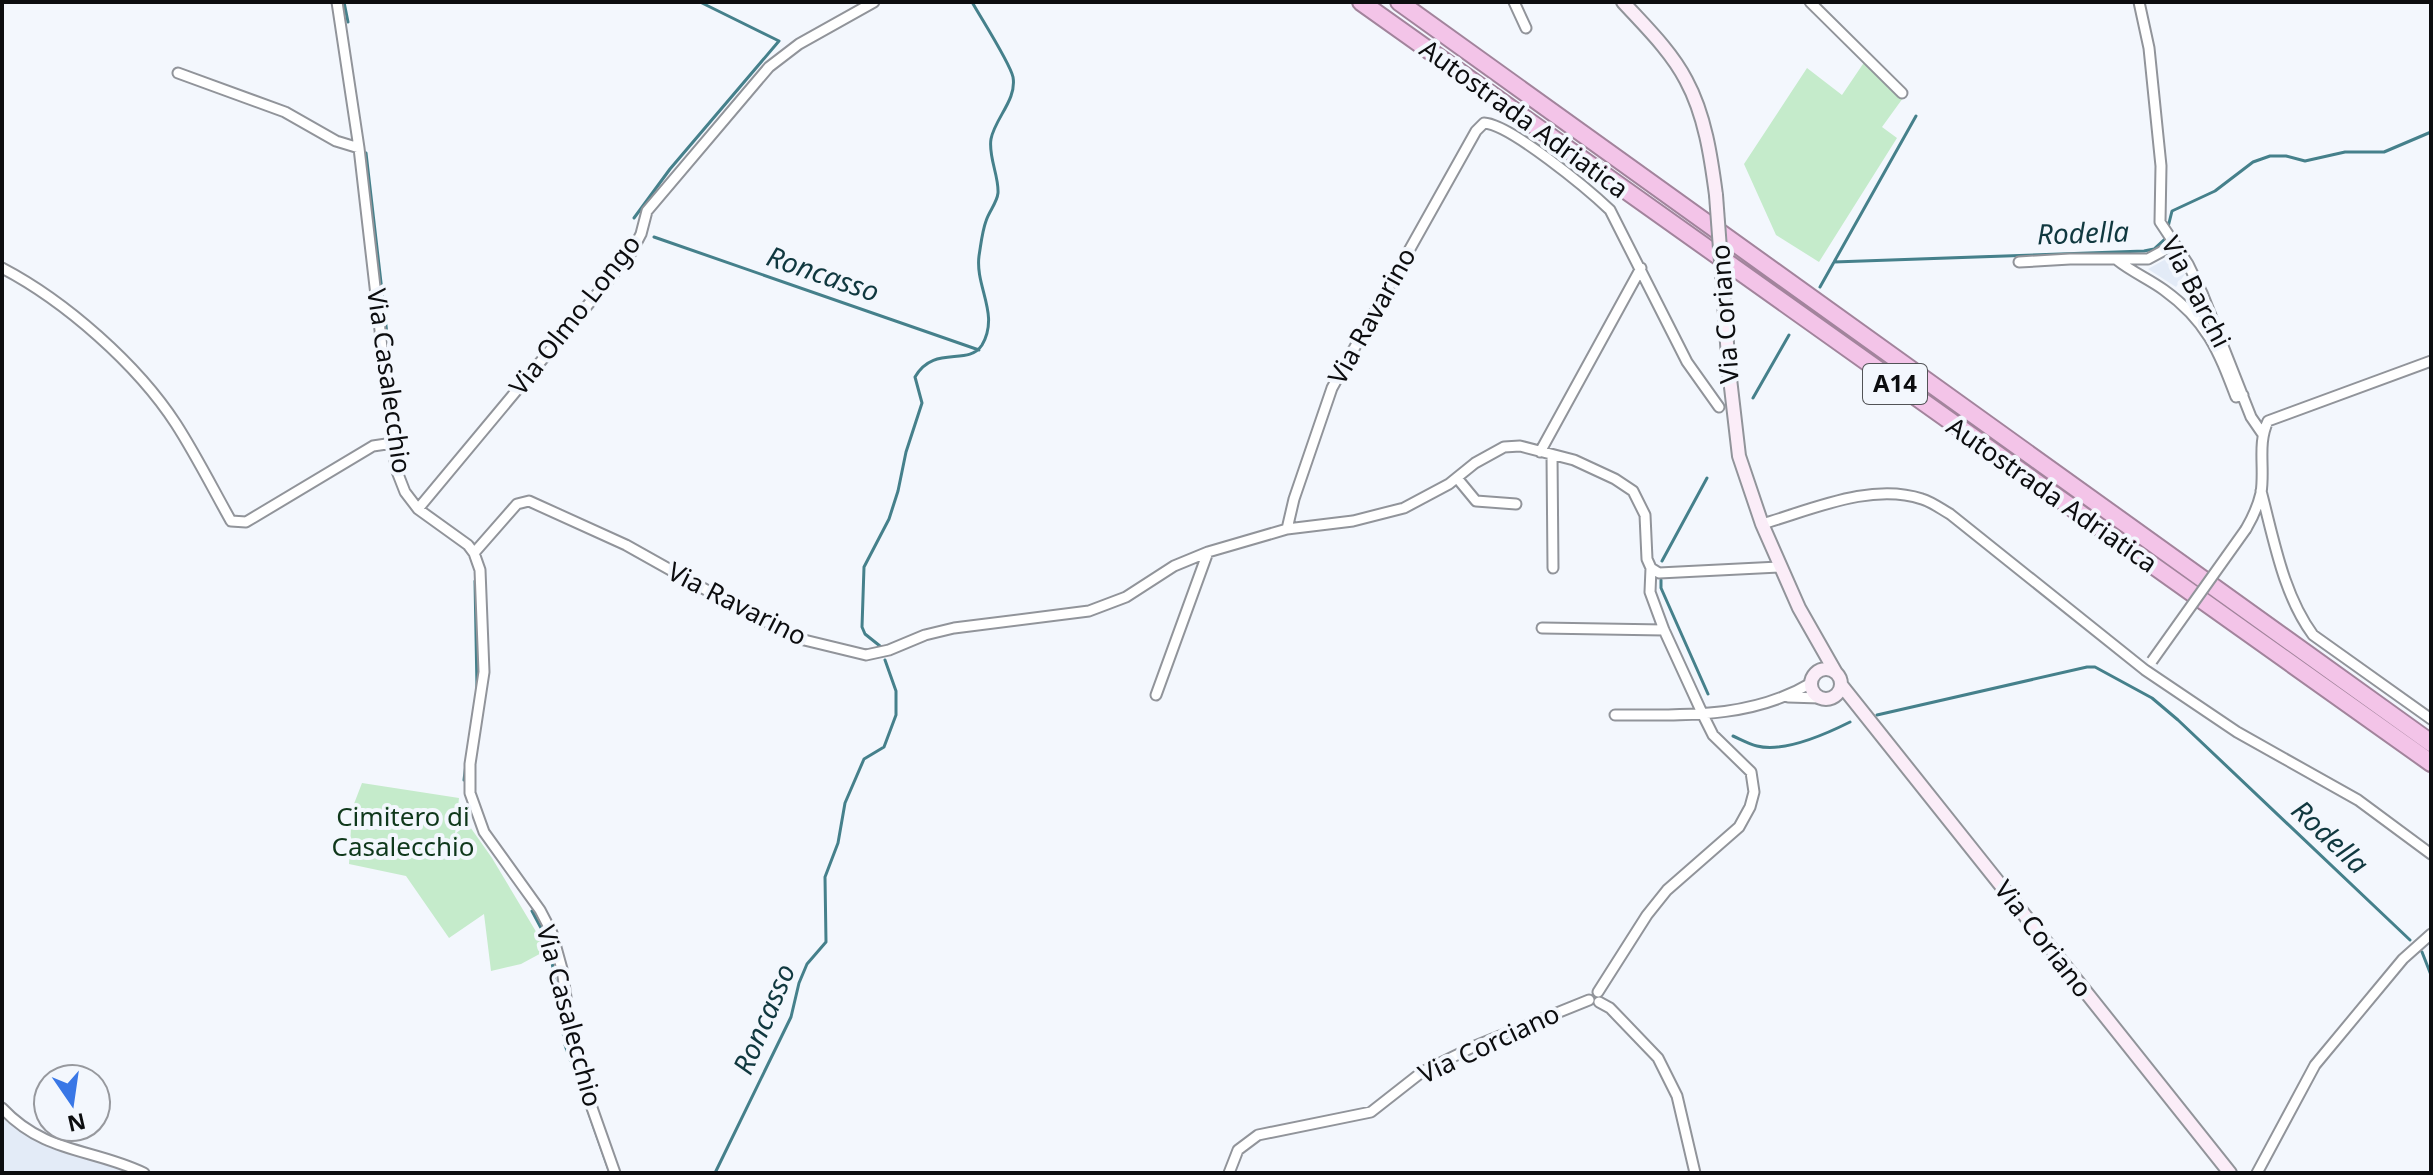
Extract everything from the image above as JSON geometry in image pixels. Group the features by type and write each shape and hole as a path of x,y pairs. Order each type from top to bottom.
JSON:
{"highway":[{"name":"Autostrada Adriatica","path":"1361,2 2431,763"},
{"name":"Autostrada Adriatica","path":"1399,2 2431,743"}],"main road":[{"name":"Via Coriano","path":"1623,2 1660,43 1686,80 1703,122 1716,195 1729,370 1739,456 1779,567 1836,673"},
{"name":"Via Coriano","path":"1813,678 1814,637"},
{"path":"1825,699 1838,694 1842,686 1836,673 1828,669 1813,678 1813,692 1825,699 1860,707"},
{"name":"Via Coriano","path":"1842,686 2228,1172"}],"street":[{"name":"Via Casalecchio","path":"337,2 359,148 396,469 405,492 418,509 444,525 474,553 480,570 484,672 470,764 470,793 484,832 540,910 552,933 562,969 572,1040 615,1173"},
{"name":"Via Olmo Longo","path":"418,509 631,253 641,234 647,211 769,67 799,44 874,2"},
{"path":"1514,2 1526,28"},
{"path":"1810,2 1902,93"},
{"name":"Via Barchi","path":"2139,2 2149,48 2161,166 2160,222 2188,264 2251,417 2262,433"},
{"path":"178,73 285,112 336,141 359,148"},
{"name":"Via Ravarino","path":"1287,529 1326,400 1346,360 1476,131 1484,123 1492,123"},
{"name":"Via Coriano","path":"1492,123 1518,138 1610,210 1687,362 1719,407"},
{"path":"2019,262 2148,259 2169,238"},
{"path":"2117,260 2191,313 2211,337 2236,397 2243,395"},
{"path":"2,268 24,280 78,320 117,355 153,394 176,423 231,521 246,522 373,446 393,443"},
{"path":"1540,452 1641,268"},
{"path":"2149,666 2255,513 2261,491 2262,433 2268,421 2431,361"},
{"name":"Via Ravarino","path":"474,553 517,504 529,501 626,545 800,639 866,655 889,650 925,635 968,625 1089,611 1126,597 1174,566 1208,552 1287,529 1339,524 1404,508 1424,500 1475,463 1504,447 1520,446 1595,468 1633,491 1645,515 1646,553 1651,568 1650,592 1664,630 1713,735 1751,772 1754,792 1739,827 1667,890 1647,915 1595,998"},
{"path":"1552,455 1553,568"},
{"path":"1457,478 1476,501 1516,504"},
{"path":"2261,491 2285,580 2301,618 2313,635 2431,719"},
{"path":"1762,524 1872,495 1898,494 1923,499 1950,514 2237,732 2358,800 2431,854"},
{"path":"1156,695 1208,552"},
{"path":"1651,568 1659,573 1671,574 1779,567"},
{"path":"1542,628 1664,630"},
{"path":"1788,697 1813,678"},
{"path":"1615,715 1727,714 1788,697 1825,699"},
{"path":"2259,1171 2315,1065 2403,959 2431,934"},
{"path":"1595,998 1610,1008 1658,1058 1677,1096 1695,1173"},
{"name":"Via Corciano","path":"1229,1173 1238,1150 1258,1135 1371,1112 1422,1072 1475,1046 1595,998"},
{"path":"2,1108 35,1136 67,1149 120,1162 144,1173"}],"shaded area":[{"path":"2173,255 2185,274 2176,287 2148,269"},
{"path":"2,1113 13,1126 32,1138 32,1143 136,1173 2,1173"}],"green space":[{"path":"1865,61 1903,98 1882,127 1897,138 1819,262 1776,235 1744,164 1807,68 1842,95"},
{"name":"Cimitero di Casalecchio","path":"362,783 459,798 455,834 468,824 547,950 521,964 491,971 484,914 449,938 406,876 349,864 352,809"}],"waterway":[{"name":"Roncasso","path":"344,2 348,22"},
{"name":"Roncasso","path":"634,218 670,169 779,41 700,2"},
{"name":"Roncasso","path":"880,646 865,634 862,627 864,567 889,519 922,403 915,377 932,361 976,351 987,334 989,322 980,279 979,256 987,217 998,193 991,139 1012,93 1013,77 972,2"},
{"name":"Rodella","path":"1820,287 1916,116"},
{"name":"Rodella","path":"2168,227 2172,211 2215,191 2253,162 2270,156 2305,161 2345,152 2384,152 2431,132"},
{"name":"Roncasso","path":"366,153 400,447"},
{"name":"Roncasso","path":"654,237 979,350"},
{"name":"Rodella","path":"1834,262 2144,251 2154,249 2166,238"},
{"name":"Rodella","path":"1753,398 1789,335"},
{"name":"Rodella","path":"1662,561 1707,478"},
{"name":"Rodella","path":"1661,580 1661,588 1708,694"},
{"name":"Roncasso","path":"475,581 477,689"},
{"name":"Roncasso","path":"715,1173 791,1017 807,964 826,942 825,877 838,843 845,803 864,759 884,747 896,715 896,691 885,660"},
{"name":"Rodella","path":"1877,715 2095,667 2152,698 2178,720 2410,940"},
{"name":"Rodella","path":"1733,736 1757,746 1780,747 1817,737 1850,722"},
{"name":"Roncasso","path":"464,780 467,756"},
{"name":"Roncasso","path":"532,911 549,943 565,1045 610,1173"},
{"name":"Rodella","path":"2422,952 2431,975"}]}
